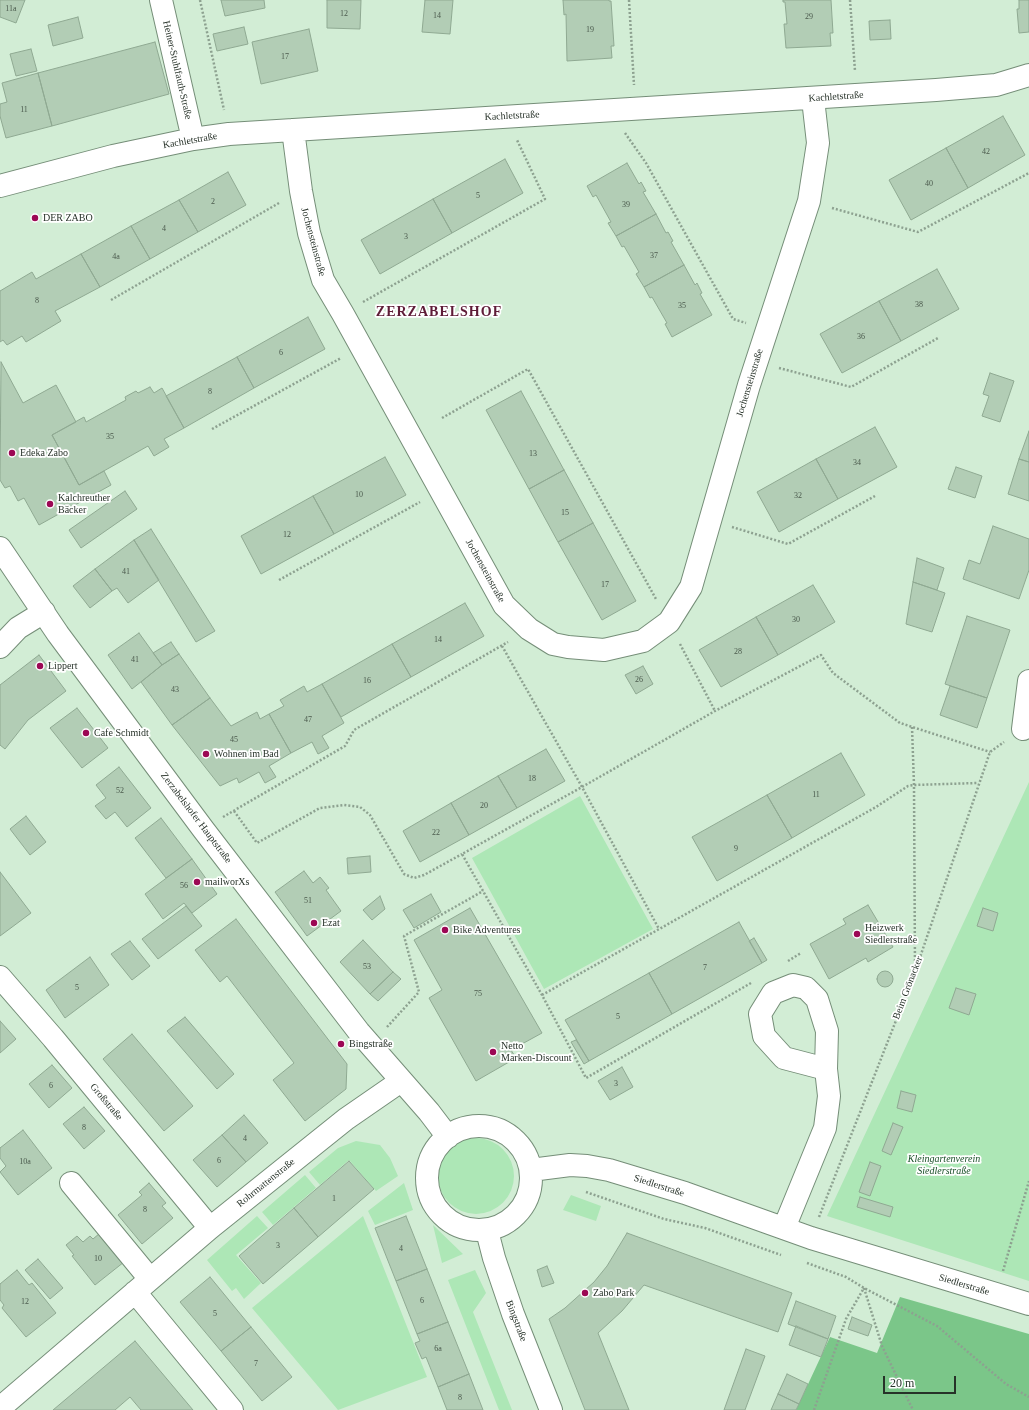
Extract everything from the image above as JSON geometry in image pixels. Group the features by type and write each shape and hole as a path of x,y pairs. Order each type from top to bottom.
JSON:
{"street":[{"name":"Heiner-Stuhlfauth-Straße","path":"161,0 193,139"},
{"name":"Kachletstraße","path":"0,186 113,156 193,139 229,134 505,116 857,96 996,85 1029,75"},
{"name":"Jochensteinstraße","path":"292,130 309,233 323,280 504,605 529,629 553,644 568,647 604,650 643,641 669,622 691,587 756,362 809,201 818,143 813,99"},
{"name":"Zerzabelshofer Hauptstraße","path":"0,548 72,653 203,829 371,1045 448,1136"},
{"path":"0,647 18,628 44,612"},
{"path":"1023,729 1029,681"},
{"name":"Großstraße","path":"0,977 53,1038 210,1228"},
{"path":"784,1228 825,1128 829,1096 826,1069"},
{"name":"Rohrmattenstraße","path":"0,1408 210,1228 346,1119 401,1081"},
{"path":"473,1126 488,1126 505,1132 519,1144 527,1156 531,1170 530,1191 523,1206 512,1219 499,1228 487,1231 466,1229 451,1223 438,1212 430,1198 427,1182 428,1165 435,1150 448,1136 458,1130 473,1126"},
{"name":"Siedlerstraße","path":"531,1170 570,1165 609,1170 684,1193 811,1238 1029,1304"},
{"path":"71,1183 142,1286 232,1410"},
{"name":"Bingstraße","path":"487,1231 494,1258 513,1314 551,1410"}],"path":[{"path":"200,0 229,134"},
{"path":"628,0 626,109 623,130 646,163 733,319 766,330"},
{"path":"850,0 857,96"},
{"path":"343,314 545,199 505,116"},
{"path":"809,201 918,232 1029,173"},
{"path":"111,300 301,191"},
{"path":"756,362 851,387 938,338"},
{"path":"212,429 342,357 345,363"},
{"path":"442,418 528,369 669,622 715,711"},
{"path":"279,580 440,491"},
{"path":"711,522 788,544 875,496"},
{"path":"529,629 502,646 354,730 345,746 234,811 257,843 320,808 344,805 360,808 370,815 404,874 414,878 424,875 715,711 821,655 833,673 900,723 990,752 1023,729"},
{"path":"502,646 582,787 659,929"},
{"path":"912,727 914,785 915,972"},
{"name":"Beim Grönacker","path":"811,1238 915,972 978,783 990,752"},
{"path":"542,995 876,807 908,786 978,783"},
{"path":"462,854 542,995 586,1078 754,981"},
{"path":"371,1045 419,992 404,936 483,891"},
{"path":"781,965 801,953"},
{"path":"998,1295 1002,1272 1029,1181"},
{"path":"583,1190 664,1219 705,1228 785,1256"},
{"path":"806,1263 846,1277 937,1326 1006,1384 1029,1397"},
{"path":"814,1410 846,1319 864,1288"},
{"path":"864,1288 882,1346 913,1410"}],"green space":[{"name":"Kleingartenverein Siedlerstraße","path":"1029,782 1029,1281 827,1216"},
{"path":"580,796 653,929 544,989 472,858"},
{"path":"476,1138 490,1141 503,1149 511,1162 514,1176 511,1190 503,1203 490,1211 476,1214 462,1211 449,1203 441,1190 438,1176 441,1162 449,1149 462,1141"},
{"path":"356,1141 380,1145 390,1158 398,1176 376,1191 349,1160 320,1185 309,1172 338,1148"},
{"path":"305,1175 316,1188 273,1225 262,1212"},
{"path":"404,1183 413,1210 375,1225 368,1211"},
{"path":"571,1195 601,1206 596,1221 563,1210"},
{"path":"257,1216 268,1228 236,1255 261,1283 244,1299 236,1288 232,1291 207,1260"},
{"path":"363,1216 427,1377 338,1410 252,1308"},
{"path":"433,1225 463,1254 442,1263"},
{"path":"475,1270 486,1293 473,1312 512,1410 499,1410 448,1280"},
{"path":"900,1297 1029,1334 1029,1410 796,1410 830,1337 877,1353"}],"building":[{"path":"0,0 25,0 16,23 0,17"},
{"path":"221,0 264,0 265,8 225,16"},
{"path":"327,0 361,0 360,29 327,28"},
{"path":"425,0 453,0 450,34 422,32"},
{"path":"563,0 611,1 614,46 611,46 612,58 567,61 566,14 564,15"},
{"path":"783,0 831,0 833,33 830,33 831,46 786,48 784,24 787,24 785,2 783,2"},
{"path":"1019,0 1029,0 1029,32 1019,33 1017,9 1019,9"},
{"path":"78,17 83,38 53,46 48,25"},
{"path":"890,20 891,39 870,40 869,21"},
{"path":"244,27 248,44 217,51 213,34"},
{"path":"309,29 318,71 261,84 252,42"},
{"path":"155,42 169,94 52,126 38,73"},
{"path":"31,49 37,71 16,76 10,54"},
{"path":"38,73 52,126 6,138 0,116 0,104 7,102 2,83"},
{"path":"1003,116 1025,155 968,188 946,148"},
{"path":"946,148 968,188 911,220 889,180"},
{"path":"505,159 523,193 452,233 433,199"},
{"path":"627,163 639,184 641,182 646,191 643,192 656,214 616,236 608,223 611,222 596,195 593,197 587,186"},
{"path":"228,172 246,205 198,232 179,200"},
{"path":"433,199 452,233 380,274 361,240"},
{"path":"179,200 198,232 150,259 131,226"},
{"path":"656,214 666,233 668,232 673,241 671,242 684,265 644,287 636,274 639,272 624,246 622,247 616,236"},
{"path":"131,226 150,259 100,287 81,254"},
{"path":"81,254 100,287 55,311 61,321 26,342 22,336 7,345 3,340 0,342 0,291 32,272 36,279"},
{"path":"684,265 695,285 697,283 702,293 700,294 712,315 672,337 665,324 667,323 652,297 650,298 644,287"},
{"path":"937,269 959,309 901,341 879,301"},
{"path":"879,301 901,341 842,373 820,334"},
{"path":"308,317 325,349 254,388 237,357"},
{"path":"237,357 254,388 184,428 166,396"},
{"path":"1,362 23,403 56,385 76,422 52,435 79,485 104,471 111,485 39,525 24,498 18,501 10,486 5,488 0,480"},
{"path":"990,373 1014,381 1000,422 982,416 989,396 983,394"},
{"path":"150,387 154,393 162,388 184,428 164,439 169,447 154,456 148,446 79,485 52,435 84,417 86,422 126,400 125,397 136,391 138,393"},
{"path":"521,391 564,470 529,489 486,410"},
{"path":"875,427 897,467 838,499 816,459"},
{"path":"1029,431 1029,462 1019,459"},
{"path":"385,457 406,495 334,534 313,496"},
{"path":"816,459 838,499 779,532 757,492"},
{"path":"1019,459 1029,462 1029,501 1008,494"},
{"path":"956,467 982,476 975,498 948,489"},
{"path":"564,470 593,523 558,542 529,489"},
{"path":"125,491 137,509 81,548 69,530"},
{"path":"313,496 334,534 261,574 241,536"},
{"path":"593,523 636,601 602,620 558,542"},
{"path":"993,526 1029,539 1029,570 1019,599 963,579 969,560 980,564"},
{"path":"151,529 215,631 196,642 134,540"},
{"path":"134,540 159,580 128,603 117,588 112,591 95,569"},
{"path":"917,558 944,568 937,590 913,582"},
{"path":"95,569 112,591 90,608 73,586"},
{"path":"913,582 945,593 932,632 906,624"},
{"path":"813,585 835,622 778,655 756,617"},
{"path":"465,603 484,636 411,677 392,644"},
{"path":"967,616 1010,630 987,698 945,684"},
{"path":"756,617 778,655 721,687 699,650"},
{"path":"139,633 162,665 132,689 108,655"},
{"path":"171,642 179,654 162,665 153,653"},
{"path":"392,644 411,677 341,717 322,684"},
{"path":"179,654 210,698 172,725 141,682 162,665"},
{"path":"39,655 66,691 28,720 5,749 0,745 0,685"},
{"path":"643,666 653,684 636,694 625,675"},
{"path":"322,684 344,723 322,736 329,748 318,754 312,742 291,753 269,714 284,706 280,700 304,686 307,692"},
{"path":"950,686 987,698 977,728 940,715"},
{"path":"210,698 231,726 257,712 260,719 269,714 291,753 269,766 276,777 265,783 259,772 239,783 237,778 220,786 172,725"},
{"path":"77,708 108,748 82,768 50,728"},
{"path":"546,749 565,781 517,808 498,776"},
{"path":"841,753 865,795 792,838 767,795"},
{"path":"119,767 151,808 127,827 115,812 106,819 95,806 106,798 96,785"},
{"path":"498,776 517,808 469,835 451,803"},
{"path":"767,795 792,838 717,881 692,837"},
{"path":"451,803 469,835 420,862 403,831"},
{"path":"26,816 46,842 30,855 10,829"},
{"path":"161,818 192,859 166,878 135,838"},
{"path":"370,856 371,872 348,874 347,858"},
{"path":"192,859 217,894 192,913 184,903 163,919 145,894"},
{"path":"304,871 313,883 320,877 329,888 326,890 341,911 307,936 275,892"},
{"path":"0,872 31,913 0,936"},
{"path":"431,894 441,912 414,928 403,910"},
{"path":"380,896 385,909 372,920 363,910"},
{"name":"Heizwerk Siedlerstraße","path":"868,905 893,947 868,962 866,958 829,979 810,944 846,924 843,919"},
{"path":"186,906 202,926 158,959 142,939"},
{"path":"470,908 542,1033 511,1050 516,1058 476,1081 429,998 442,990 414,940"},
{"path":"983,908 998,913 993,931 977,926"},
{"path":"236,919 347,1064 346,1089 305,1121 273,1080 294,1063 227,976 220,982 195,950"},
{"path":"739,922 762,963 672,1014 649,973"},
{"path":"754,938 767,960 762,963 749,941"},
{"path":"363,940 393,972 370,994 340,962"},
{"path":"130,941 150,966 132,980 111,954"},
{"path":"90,957 109,985 65,1018 46,990"},
{"path":"882,971 888,971 893,976 891,985 888,987 882,987 877,982 877,976"},
{"path":"393,972 401,979 378,1001 370,994"},
{"path":"649,973 672,1014 589,1061 565,1020"},
{"path":"956,988 976,994 969,1015 949,1008"},
{"path":"185,1017 234,1074 217,1089 167,1031"},
{"path":"0,1021 16,1039 0,1053"},
{"path":"132,1034 193,1106 164,1131 103,1059"},
{"path":"576,1040 589,1061 584,1064 571,1042"},
{"path":"52,1065 72,1088 49,1108 29,1084"},
{"path":"622,1067 633,1087 610,1100 598,1081"},
{"path":"901,1091 916,1095 912,1112 897,1108"},
{"path":"84,1107 105,1131 84,1149 63,1124"},
{"path":"244,1115 268,1143 246,1162 222,1135"},
{"path":"893,1123 903,1127 891,1155 882,1151"},
{"path":"23,1130 52,1168 18,1195 0,1172 6,1166 0,1158 0,1148"},
{"path":"222,1135 246,1162 217,1187 193,1160"},
{"path":"349,1161 374,1189 318,1237 294,1208"},
{"path":"870,1162 881,1166 870,1196 859,1192"},
{"path":"149,1183 166,1203 162,1206 173,1218 142,1244 118,1215 142,1195 139,1192"},
{"path":"860,1197 893,1207 890,1217 857,1207"},
{"path":"294,1208 318,1237 263,1284 239,1256"},
{"path":"406,1216 427,1269 396,1281 375,1228"},
{"path":"100,1233 124,1262 95,1285 72,1256 74,1255 66,1245 77,1236 83,1242 90,1236 93,1239"},
{"path":"627,1233 792,1293 778,1332 644,1285 622,1311 598,1333 629,1410 585,1410 549,1319 565,1308 594,1282 607,1266"},
{"path":"38,1259 63,1288 50,1299 25,1270"},
{"path":"547,1266 554,1283 542,1287 537,1270"},
{"path":"427,1269 448,1322 417,1334 396,1281"},
{"path":"17,1270 29,1285 32,1283 56,1313 26,1337 2,1308 4,1305 0,1300 0,1284"},
{"path":"210,1277 251,1327 221,1351 180,1302"},
{"path":"796,1301 836,1316 828,1339 788,1324"},
{"path":"852,1317 872,1325 868,1336 848,1329"},
{"path":"448,1322 469,1374 438,1387 426,1357 422,1359 415,1343 420,1341 417,1334"},
{"path":"796,1326 828,1339 821,1357 789,1345"},
{"path":"251,1327 292,1377 262,1401 221,1351"},
{"path":"135,1341 193,1410 141,1410 130,1397 115,1410 53,1410"},
{"path":"746,1349 765,1356 745,1410 724,1410"},
{"path":"469,1374 483,1410 447,1410 438,1387"},
{"path":"787,1374 808,1384 799,1404 778,1394"},
{"path":"778,1394 799,1404 796,1410 771,1410"}],"place":[{"name":"DER ZABO","path":"35,218"},
{"name":"Edeka Zabo","path":"12,453"},
{"name":"Kalchreuther Bäcker","path":"50,504"},
{"name":"Lippert","path":"40,666"},
{"name":"Cafe Schmidt","path":"86,733"},
{"name":"Wohnen im Bad","path":"206,754"},
{"name":"mailworXs","path":"197,882"},
{"name":"Ezat","path":"314,923"},
{"name":"Bike Adventures","path":"445,930"},
{"name":"Heizwerk Siedlerstraße","path":"857,934"},
{"name":"Bingstraße","path":"341,1044"},
{"name":"Netto Marken-Discount","path":"493,1052"},
{"name":"Zabo Park","path":"585,1293"}],"district":[{"name":"ZERZABELSHOF","path":"439,312"}]}
